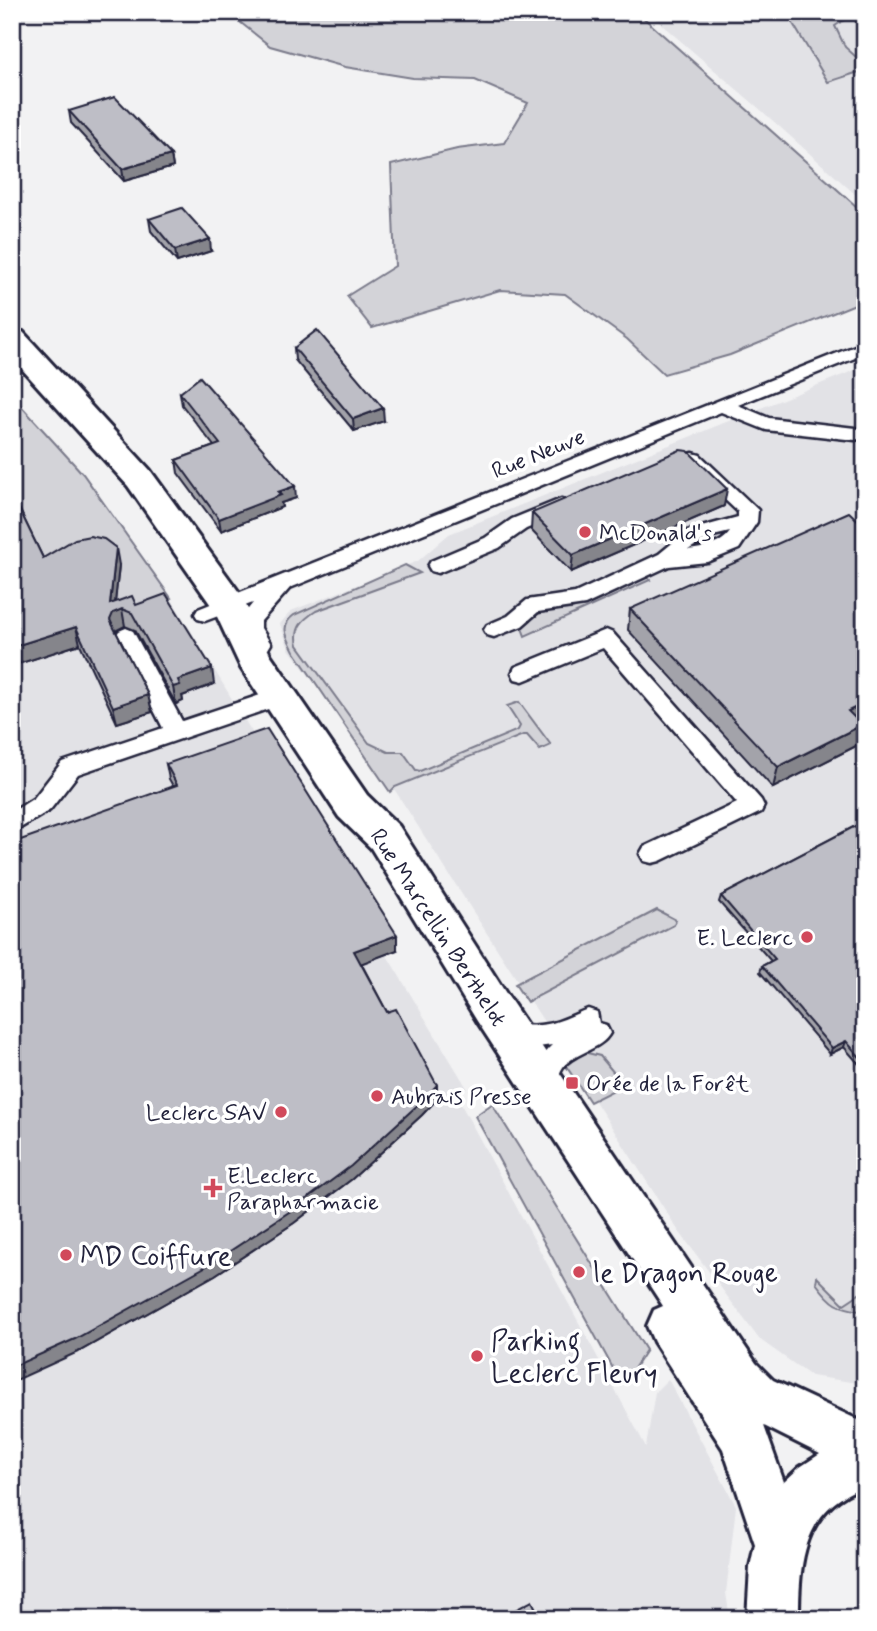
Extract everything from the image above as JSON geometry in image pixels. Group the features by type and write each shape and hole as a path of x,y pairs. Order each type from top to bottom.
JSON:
{"main road":[{"name":"Rue Marcellin Berthelot","path":"12,339 139,478 217,609 232,649 347,826 368,849 743,1436 779,1541"},
{"name":"Rue Marcellin Berthelot","path":"12,359 99,456 121,498 245,644 353,806 385,837 510,1034 739,1380 756,1397 865,1449"},
{"name":"Rue Marcellin Berthelot","path":"773,1619 772,1580 779,1541 795,1509 818,1485 846,1466 865,1461"}],"lane":[{"name":"Rue Neuve","path":"217,609 865,347"},
{"path":"721,405 766,424 855,434"},
{"path":"494,630 515,621 534,605 578,600 666,559 707,555 732,544 747,522 748,510 698,462 674,458"},
{"path":"438,566 492,543 519,524 579,498"},
{"path":"297,576 270,596 256,611 251,619 251,629 369,799 385,837"},
{"path":"126,636 177,733"},
{"path":"523,673 606,638 753,806 652,854"},
{"path":"12,824 42,804 70,768 266,701"},
{"path":"510,1034 530,1038 559,1035 592,1026 560,1052 546,1069 545,1087"}],"shaded area":[{"path":"234,12 637,12 865,214 865,300 730,355 664,374 627,339 565,294 500,290 372,328 347,296 395,266 391,165 457,149 504,143 528,103 475,80 413,78 345,67 270,46 231,15"},
{"path":"647,12 865,12 865,203 762,111"},
{"path":"786,12 856,12 835,26 845,47 865,65 865,74 862,71 828,82"},
{"path":"865,366 865,1384 811,1376 759,1339 678,1230 396,792 289,649 280,624 291,611 418,561 449,534"},
{"path":"12,396 83,474 171,598 467,1088 456,1095 646,1447 655,1392 668,1379 736,1506 726,1593 730,1619 12,1619"},
{"path":"12,396 83,474 171,598 72,629 12,502"},
{"path":"405,565 420,573 316,611 303,621 298,629 298,645 369,743 388,752 403,752 416,770 420,771 518,730 520,726 507,706 519,702 551,745 540,750 527,735 523,735 395,787 390,792 294,651 286,628 289,619 294,615"},
{"path":"646,576 650,580 525,636 522,628 534,616 544,611 572,609"},
{"path":"657,910 676,920 674,925 527,1002 515,984"},
{"path":"583,1052 600,1056 624,1085 590,1102 565,1062"},
{"path":"492,1104 646,1350 626,1381 621,1383 475,1116"},
{"path":"817,1277 844,1304 865,1290 865,1312 842,1307 832,1301 816,1283"}],"building":[{"path":"115,97 171,155 122,169 69,111"},
{"path":"182,208 210,239 175,250 149,219"},
{"path":"317,330 383,408 353,419 294,348"},
{"path":"200,377 295,486 278,492 281,495 219,519 176,460 220,444 180,393"},
{"path":"680,450 688,451 727,489 573,555 532,513"},
{"path":"12,494 43,558 75,539 90,536 104,539 116,548 110,604 132,596 136,605 166,594 212,668 178,680 180,685 173,687 132,613 122,609 113,613 110,620 148,695 113,707 76,627 12,647"},
{"path":"849,512 865,527 865,703 848,711 862,725 778,767 630,609"},
{"path":"267,729 397,935 354,951 387,1012 396,1009 437,1085 351,1166 292,1210 212,1263 75,1339 12,1367 12,843 177,785 166,764"},
{"name":"E. Leclerc","path":"865,821 865,1063 846,1041 832,1048 762,966 775,959 721,896"},
{"path":"532,1601 541,1619 498,1619"}],"place":[{"name":"McDonald's","path":"585,532"},
{"name":"E. Leclerc","path":"807,937"},
{"name":"Orée de la Forêt","path":"572,1083"},
{"name":"Aubrais Presse","path":"377,1096"},
{"name":"Leclerc SAV","path":"281,1112"},
{"name":"E.Leclerc Parapharmacie","path":"213,1188"},
{"name":"MD Coiffure","path":"66,1255"},
{"name":"le Dragon Rouge","path":"579,1272"},
{"name":"Parking Leclerc Fleury","path":"477,1356"}]}
